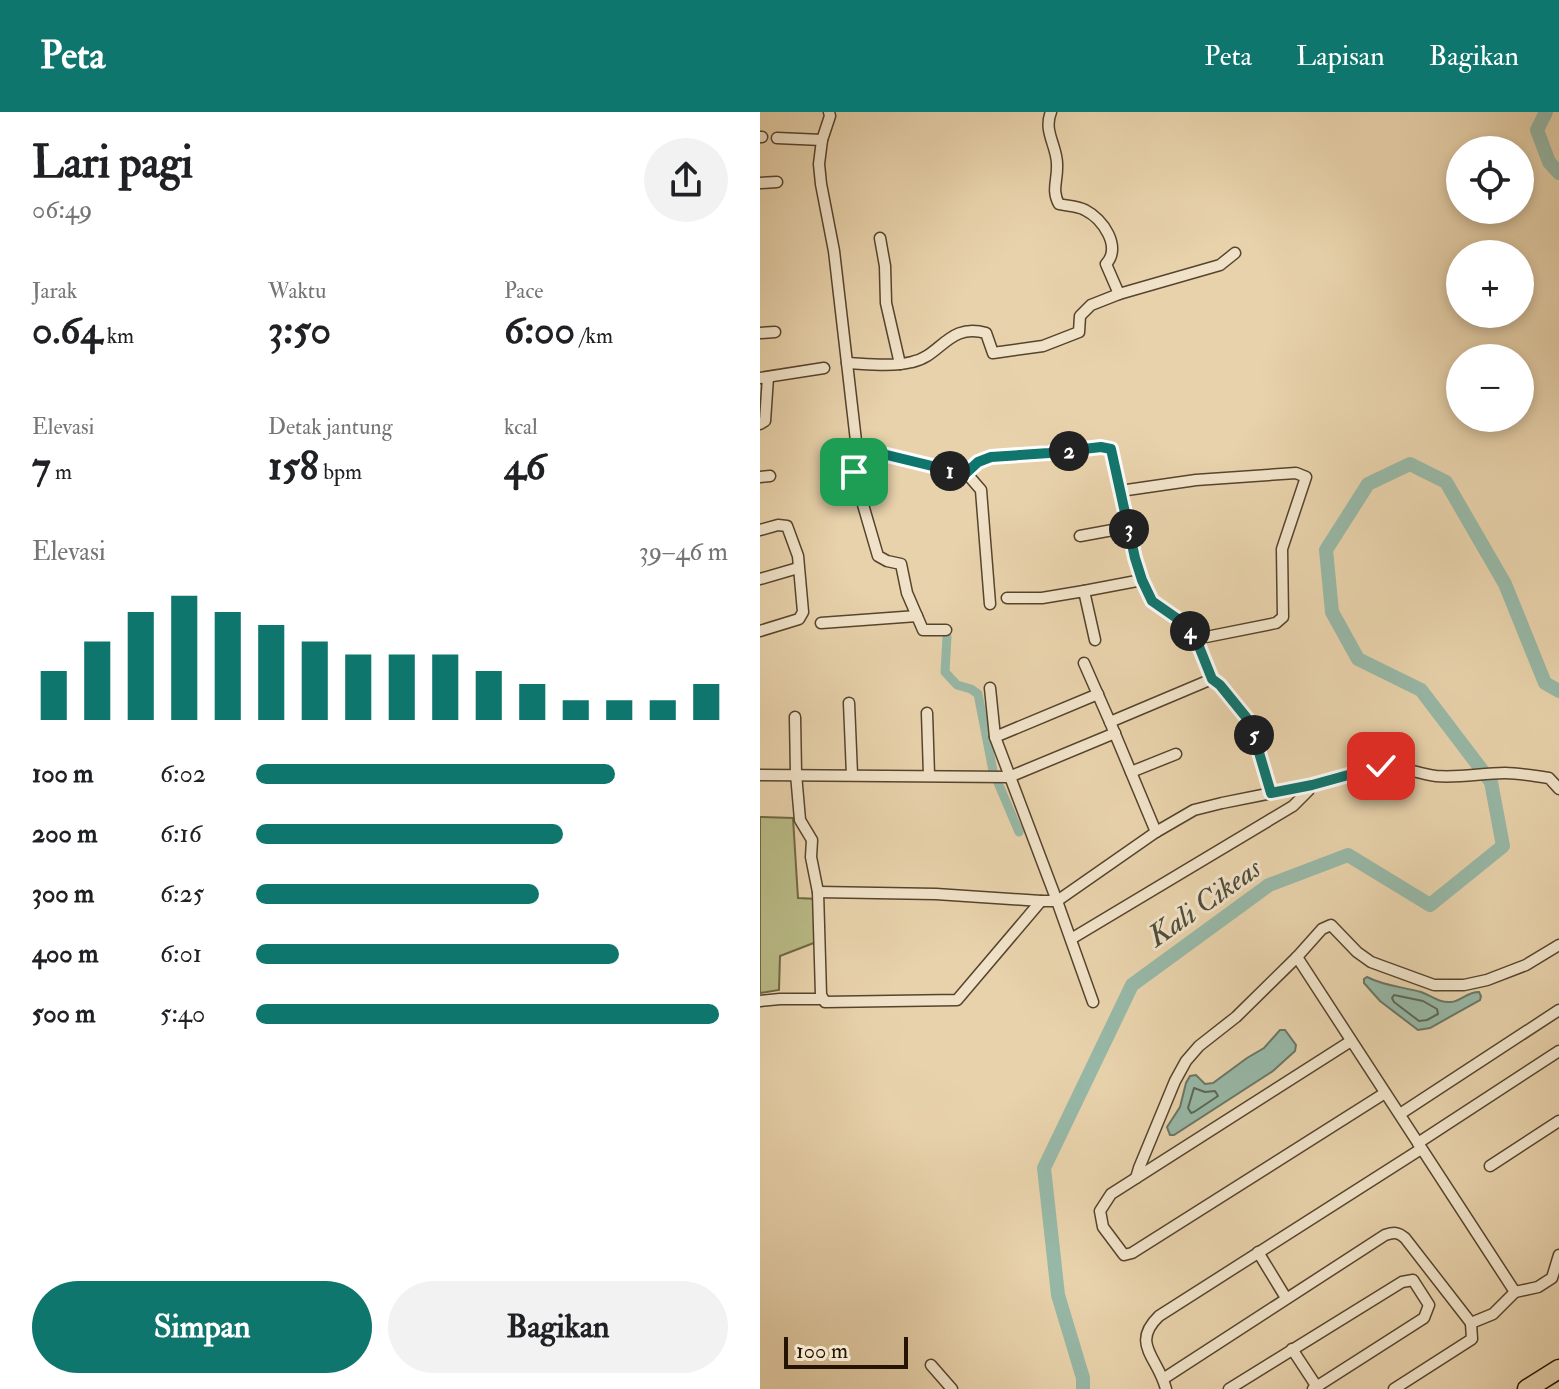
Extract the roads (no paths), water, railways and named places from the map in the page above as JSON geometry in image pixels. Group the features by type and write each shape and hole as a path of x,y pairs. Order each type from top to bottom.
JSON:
{"highway":[{"path":"1529,1389 1559,1370"}],"street":[{"path":"829,112 819,164 834,251 856,441 852,467 878,556 901,564 907,593 923,630 946,630"},
{"path":"1051,112 1047,121 1058,160 1053,188 1056,200 1059,204 1086,210 1107,229 1113,251 1112,258 1106,264 1119,294"},
{"path":"777,138 822,140"},
{"path":"760,183 777,182"},
{"path":"880,238 885,266 886,303 900,364"},
{"path":"847,363 915,362 925,358 947,338 974,330 986,333 993,353 1043,346 1079,332 1080,316 1091,305 1220,265 1235,253"},
{"path":"760,333 775,332"},
{"path":"760,424 765,421 764,378 824,368"},
{"path":"854,447 972,478 981,490 990,604"},
{"path":"965,474 978,462 991,457 1101,447 1111,449 1142,580 1152,601 1185,624 1196,639 1212,679 1250,722 1271,793"},
{"path":"1120,491 1196,480 1296,473 1306,477 1282,549 1283,617 1276,623 1196,639"},
{"path":"760,530 787,526 798,556 803,612 799,619 760,631"},
{"path":"1080,536 1129,527"},
{"path":"760,579 798,568"},
{"path":"1007,598 1042,598 1142,580"},
{"path":"1084,591 1095,640"},
{"path":"821,623 917,616"},
{"path":"1084,663 1156,832"},
{"path":"1110,722 1212,679"},
{"path":"990,688 1001,777 1057,901 1093,1002"},
{"path":"995,737 1098,694"},
{"path":"849,703 852,775"},
{"path":"927,713 929,775"},
{"path":"795,717 800,820 812,840 811,857 818,892 823,999"},
{"path":"760,775 1001,777 1115,733"},
{"path":"1131,772 1176,754"},
{"path":"818,892 936,894 1057,901 1156,832 1194,810 1312,785 1381,766 1452,777 1506,773 1549,778 1559,789"},
{"path":"1071,939 1293,806 1309,790"},
{"path":"760,1001 957,1000 1041,901"},
{"path":"1136,1178 1186,1061 1199,1046 1236,1017 1322,929 1331,925 1371,962 1434,985 1464,985 1487,980 1526,965 1559,945"},
{"path":"1297,957 1515,1292"},
{"path":"1400,1114 1559,1010"},
{"path":"1351,1041 1111,1194 1100,1211 1103,1227 1124,1255 1132,1253 1385,1093"},
{"path":"1394,1389 1472,1339 1471,1323 1405,1238 1396,1233 1385,1235 1286,1298 1164,1384 1145,1335 1159,1316 1559,1051"},
{"path":"1490,1166 1558,1123"},
{"path":"1258,1252 1286,1298"},
{"path":"1471,1323 1493,1314 1515,1292 1538,1287 1552,1278 1559,1255"},
{"path":"1229,1389 1292,1349 1402,1282 1413,1280 1429,1305 1424,1318 1315,1388 1292,1349"},
{"path":"931,1365 952,1389"}],"water":[{"path":"1367,977 1443,1001 1455,1001 1475,992 1481,996 1480,1000 1430,1028 1418,1030 1380,1001 1364,983"},
{"path":"1280,1030 1285,1030 1296,1045 1295,1051 1273,1071 1170,1135 1167,1127 1180,1107 1190,1076 1196,1075 1205,1084 1213,1083 1264,1048"}],"waterway":[{"name":"Kali Cikeas","path":"1546,112 1537,130 1549,162 1559,173"},
{"name":"Kali Cikeas","path":"1083,1389 1083,1378 1058,1295 1044,1168 1132,985 1269,885 1348,855 1430,905 1503,846 1491,782 1421,690 1358,659 1332,612 1326,550 1368,484 1410,464 1446,482 1505,584 1545,683 1559,691"},
{"path":"947,637 945,672 957,685 978,694 993,771 1019,832"}]}
